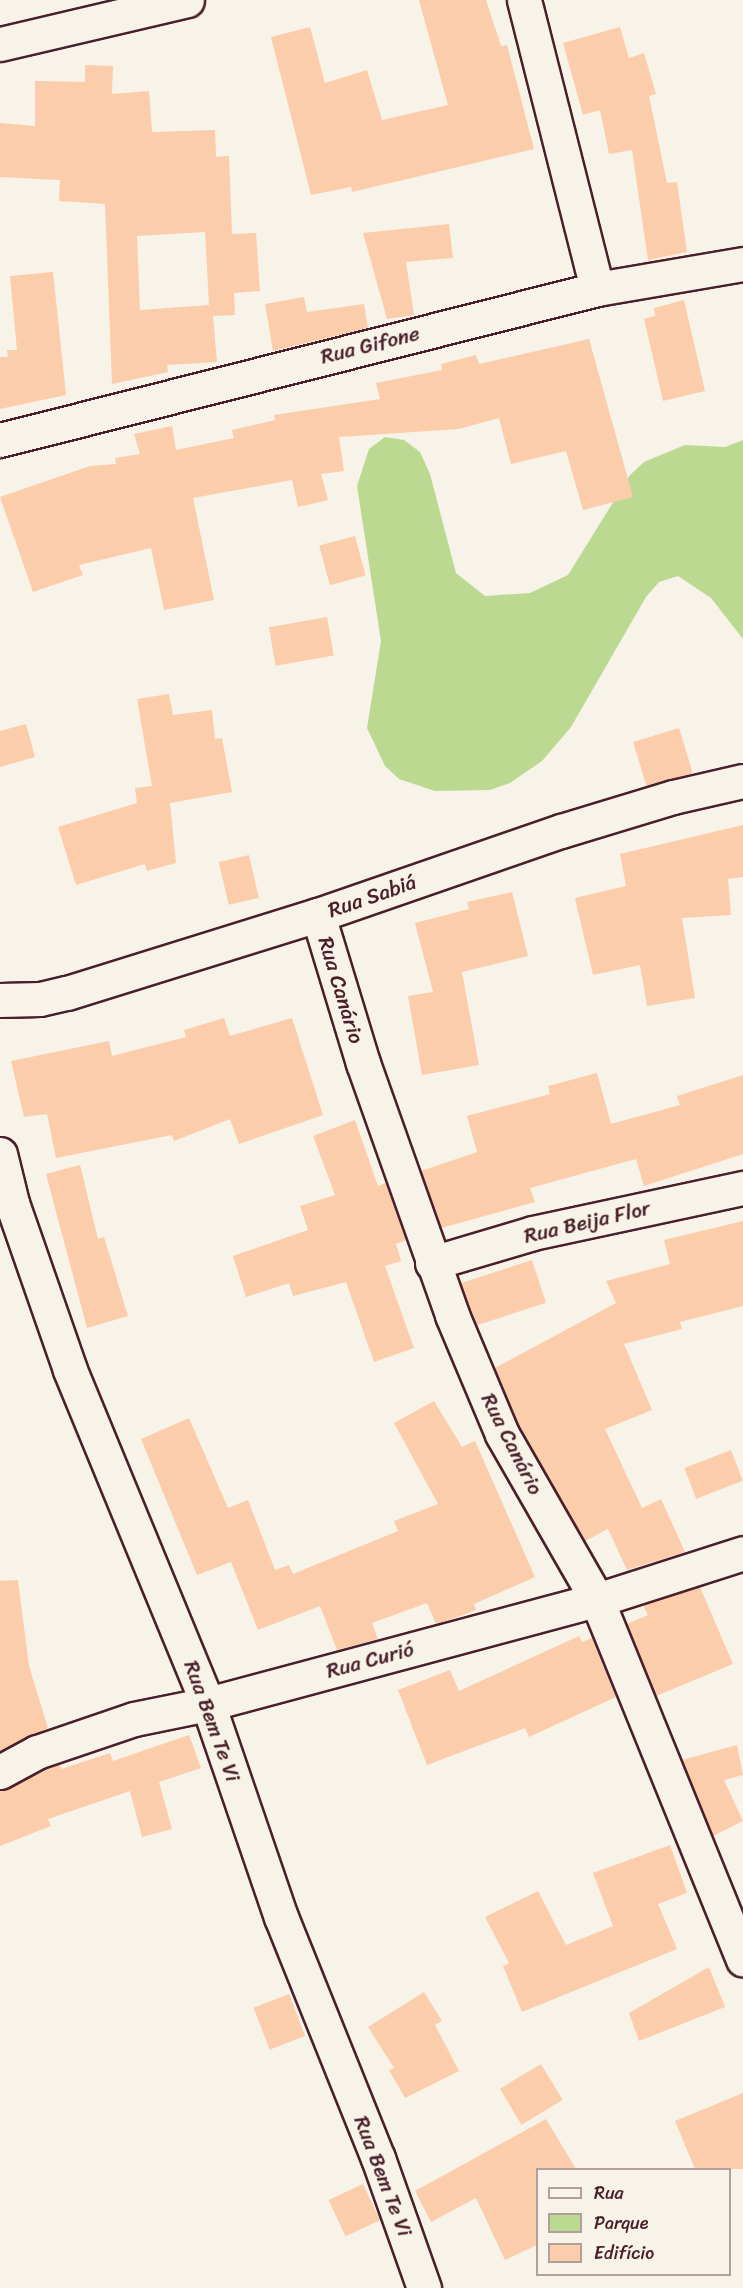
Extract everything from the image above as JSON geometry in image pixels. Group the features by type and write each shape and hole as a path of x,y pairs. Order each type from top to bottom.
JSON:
{"street":[{"path":"0,44 187,0"},
{"path":"524,0 597,289"},
{"name":"Rua Gifone","path":"0,440 597,289 743,264"},
{"name":"Rua Sabiá","path":"0,1000 40,999 67,993 318,915 561,831 673,796 743,781"},
{"name":"Rua Canário","path":"318,915 363,1063 432,1263 502,1434 597,1600 743,1959"},
{"name":"Rua Bem Te Vi","path":"0,1154 12,1203 70,1370 208,1704 281,1917 378,2158 424,2288"},
{"name":"Rua Beija Flor","path":"432,1263 533,1233 743,1188"},
{"name":"Rua Curió","path":"0,1772 37,1752 135,1719 208,1704 597,1600 743,1553"}],"green space":[{"path":"385,437 404,440 420,452 430,474 456,573 485,596 530,593 568,575 630,475 644,462 685,445 725,447 743,440 743,639 711,598 678,576 659,582 646,597 571,727 542,761 510,783 490,790 435,791 399,779 385,766 367,728 381,641 357,486 369,449"}],"building":[{"path":"419,0 486,0 501,46 507,45 534,149 352,192 351,187 311,195 271,37 310,27 325,83 367,70 382,120 448,105"},
{"path":"620,27 629,58 644,53 656,94 649,96 667,183 677,182 687,252 648,260 632,150 609,154 600,110 583,115 563,43"},
{"path":"85,65 113,66 112,94 149,91 152,132 215,130 216,157 229,156 232,234 256,233 260,291 234,293 235,315 213,316 217,362 167,365 168,372 112,384 105,204 59,201 60,180 0,177 0,123 35,126 35,81 85,82","holes":["205,232 209,305 140,310 137,236"]},
{"path":"449,224 453,258 406,262 414,315 387,319 363,233"},
{"path":"53,272 66,395 0,409 0,357 8,357 7,350 17,350 10,276"},
{"path":"304,297 307,312 364,304 368,328 273,351 265,304"},
{"path":"684,300 705,391 663,401 644,319 655,316 654,308"},
{"path":"589,339 633,497 583,510 566,451 511,464 499,418 459,429 339,437 344,471 321,474 328,500 298,507 292,480 193,498 214,600 164,610 151,548 79,565 83,575 33,592 0,497 90,466 116,464 115,458 140,454 134,434 172,426 176,450 234,438 232,430 275,420 274,415 380,399 376,383 442,370 441,364 476,355 479,364"},
{"path":"355,536 366,576 330,585 319,546"},
{"path":"327,617 334,655 276,666 269,627"},
{"path":"169,694 173,715 212,710 215,739 222,738 232,792 170,803 176,863 147,871 145,864 76,885 58,827 137,803 135,788 152,786 137,699"},
{"path":"26,724 35,757 0,767 0,731"},
{"path":"679,728 693,773 647,787 633,742"},
{"path":"743,825 743,877 728,879 731,915 682,918 695,998 647,1006 640,965 593,975 575,898 626,886 620,854"},
{"path":"249,855 259,898 229,905 219,862"},
{"path":"512,892 528,956 462,972 479,1065 422,1075 408,996 433,992 415,923 469,909 467,902"},
{"path":"224,1018 230,1036 292,1018 323,1115 239,1144 230,1119 174,1141 172,1135 56,1158 47,1114 24,1117 11,1061 109,1041 112,1056 186,1037 184,1030"},
{"path":"597,1073 611,1124 680,1105 677,1096 743,1075 743,1154 644,1186 636,1159 530,1188 535,1202 441,1228 421,1171 477,1152 467,1116 550,1094 548,1086"},
{"path":"355,1120 378,1186 386,1183 406,1240 396,1244 401,1261 385,1266 414,1348 374,1362 346,1282 293,1296 289,1283 246,1297 233,1256 308,1230 300,1206 335,1195 313,1136"},
{"path":"80,1165 98,1239 104,1237 128,1316 87,1328 46,1174"},
{"path":"743,1221 743,1306 680,1322 682,1329 624,1344 652,1410 605,1429 642,1508 661,1499 685,1552 627,1570 608,1529 585,1541 519,1426 495,1368 616,1303 606,1281 670,1264 664,1240"},
{"path":"532,1260 546,1303 475,1326 461,1283"},
{"path":"434,1401 462,1447 475,1441 535,1577 474,1604 476,1610 436,1624 427,1603 372,1623 378,1639 337,1650 320,1606 258,1630 231,1562 197,1575 141,1439 189,1418 228,1508 248,1500 275,1570 289,1565 293,1574 398,1531 394,1521 438,1504 394,1423"},
{"path":"731,1450 743,1481 696,1499 684,1468"},
{"path":"18,1580 29,1666 48,1728 0,1751 0,1581"},
{"path":"700,1587 733,1664 656,1696 627,1624 648,1615 643,1605"},
{"path":"579,1636 582,1642 592,1638 616,1697 529,1737 525,1728 427,1765 398,1690 450,1670 459,1691"},
{"path":"189,1735 201,1768 159,1782 172,1829 142,1837 130,1791 48,1819 51,1826 0,1846 0,1791 60,1764 61,1769 110,1753 113,1761"},
{"path":"737,1745 743,1775 724,1780 743,1821 713,1836 682,1760"},
{"path":"670,1845 687,1893 658,1904 677,1949 522,2012 503,1966 509,1963 485,1917 538,1891 566,1945 613,1926 593,1873"},
{"path":"709,1967 725,2007 639,2041 629,2013"},
{"path":"424,1992 442,2021 435,2025 459,2071 405,2098 389,2070 394,2068 368,2027"},
{"path":"289,1994 305,2036 270,2050 254,2008"},
{"path":"541,2064 563,2100 521,2125 500,2089"},
{"path":"743,2093 743,2169 695,2168 675,2121"},
{"path":"546,2119 575,2168 536,2168 536,2245 505,2260 476,2198 431,2222 415,2191"},
{"path":"363,2184 380,2220 345,2236 329,2200"}]}
